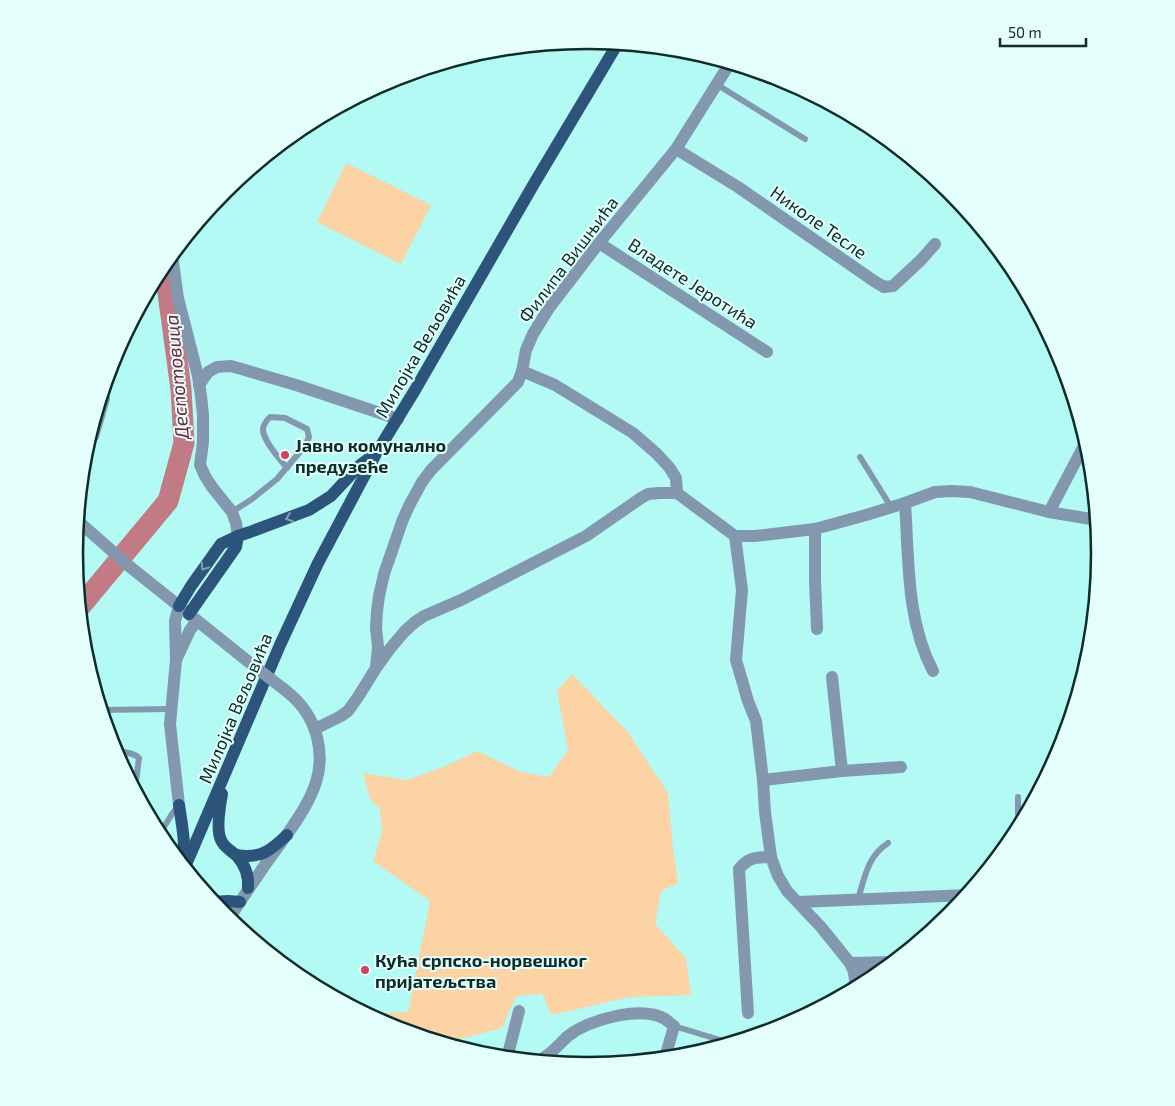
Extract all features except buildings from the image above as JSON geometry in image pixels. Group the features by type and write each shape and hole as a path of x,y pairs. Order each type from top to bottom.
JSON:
{"main road":[{"name":"Милојка Вељовића","path":"187,860 215,800 225,772 280,645 322,556 378,452 614,50"},
{"path":"179,606 220,544 299,515 321,504 360,465 378,452"},
{"path":"193,618 236,547 238,536"},
{"path":"225,772 221,795 219,833 221,840 229,851 236,855 247,857 260,854 271,849 287,835"},
{"path":"179,805 184,834 184,856"},
{"path":"236,855 243,864 249,878 248,888"},
{"path":"222,901 240,902"}],"street":[{"name":"Филипа Вишњића","path":"376,668 378,647 376,628 379,596 384,574 403,519 416,491 431,470 518,382 526,350 533,334 549,308 676,149 726,69"},
{"name":"Николе Тесле","path":"676,149 738,187 884,287 893,286 935,244"},
{"name":"Владете Јеротића","path":"599,243 767,352"},
{"path":"173,265 178,298 199,385 202,415 200,465 212,487 232,512 238,536"},
{"path":"199,385 208,372 216,367 231,366 296,385 398,419"},
{"path":"522,371 555,385 633,433 669,467 676,478 677,494"},
{"path":"1049,512 1081,451"},
{"path":"315,729 348,711 376,668 404,632 415,622 586,536 648,494 677,494 735,536 755,536 815,529 891,508 935,492 951,491 970,492 1049,512 1091,519"},
{"path":"905,503 912,605 917,632 933,671"},
{"path":"84,526 129,566 295,698 308,714 315,729 320,759 318,775 311,796 287,835 233,912"},
{"path":"815,529 817,629"},
{"path":"735,536 742,590 736,660 756,721 771,857 778,876 787,891 821,927 852,968 854,981"},
{"path":"179,606 176,612 174,629 176,660 170,724 179,805"},
{"path":"176,660 190,630 193,618"},
{"path":"832,677 842,771"},
{"path":"764,780 842,771 901,767"},
{"path":"748,1013 739,868 752,858 771,857"},
{"path":"798,902 957,895"},
{"path":"852,968 879,964"},
{"path":"852,968 871,970"},
{"path":"509,1051 519,1010"},
{"path":"549,1055 569,1035 585,1026 613,1017 631,1014 651,1014 665,1019 674,1026 667,1051"}],"lane":[{"path":"716,84 805,139"},
{"path":"99,426 103,412"},
{"path":"232,512 278,479 306,446 309,437 306,429 285,418 270,417 263,429 264,438 287,468"},
{"path":"860,457 891,508"},
{"path":"108,710 171,709"},
{"path":"125,752 139,758 136,777"},
{"path":"1018,796 1018,815"},
{"path":"164,827 179,805"},
{"path":"858,899 872,857 888,843"},
{"path":"674,1026 719,1040"}],"shaded area":[{"path":"346,163 431,205 401,264 317,222"},
{"path":"572,674 627,731 668,793 678,883 661,891 655,924 686,958 691,995 630,997 552,1015 542,994 516,996 502,1028 457,1040 382,1013 408,1012 430,901 373,861 382,832 380,809 370,799 363,773 407,780 443,767 477,751 521,772 549,777 568,750 557,691"}],"waterway":[{"name":"Деспотовица","path":"86,600 168,501 184,443 181,389 166,277"}],"place":[{"name":"Јавно комунално предузеће","path":"285,455"},
{"name":"Кућа српско-норвешког пријатељства","path":"365,970"}]}
